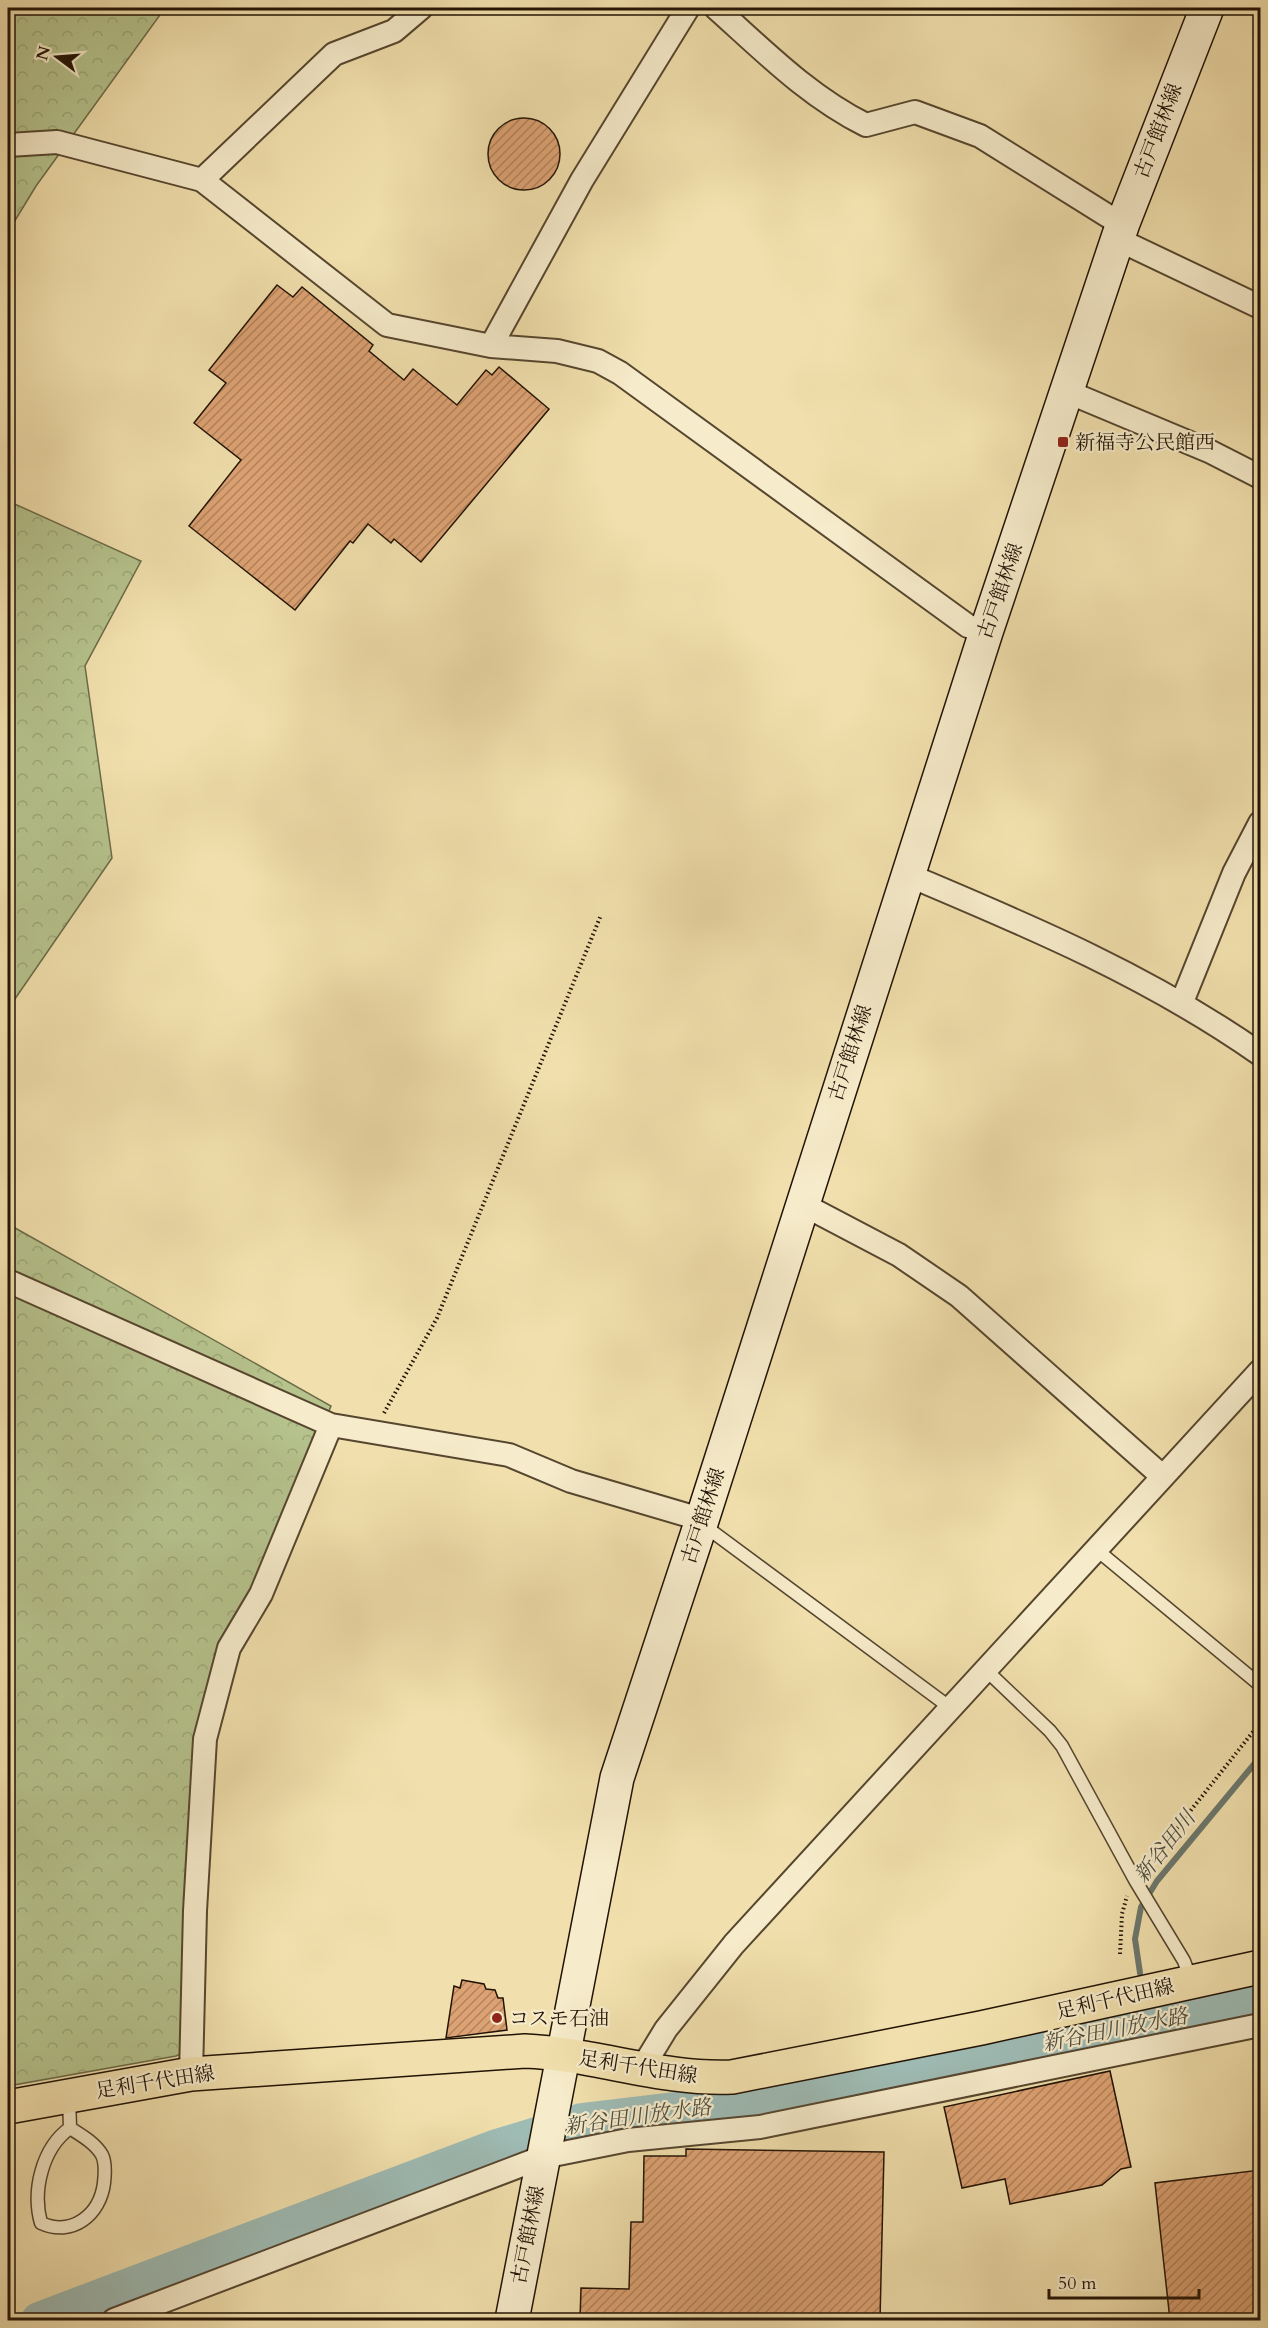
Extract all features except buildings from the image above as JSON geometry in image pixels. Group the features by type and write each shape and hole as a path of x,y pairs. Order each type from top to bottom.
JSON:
{"main road":[{"name":"古戸館林線","path":"512,2320 617,1778 701,1523 986,632 1068,393 1120,231 1207,8"},
{"name":"足利千代田線","path":"8,2108 191,2074 525,2051 564,2055 641,2070 703,2078 732,2077 970,2031 1260,1967"}],"street":[{"path":"202,180 334,54 394,31 421,8"},
{"path":"491,346 582,180 688,8"},
{"path":"716,8 795,80 836,110 866,125 915,112 980,136 1108,216 1120,231 1260,307"},
{"path":"8,146 57,142 202,180 387,325 491,346 557,351 598,361 620,373 969,626 986,632"},
{"path":"1068,393 1231,461 1260,477"},
{"path":"1182,1002 1234,873 1260,824"},
{"path":"908,875 1111,965 1182,1002 1260,1054"},
{"path":"802,1204 899,1255 959,1296 1162,1476"},
{"path":"8,1281 331,1425 509,1455 571,1481 690,1516 701,1523"},
{"path":"641,2070 666,2029 734,1944 1260,1371"},
{"path":"191,2074 195,1911 205,1739 230,1648 261,1594 331,1425"},
{"path":"114,2320 543,2154 628,2140 760,2127 1260,2025"}],"lane":[{"path":"701,1523 952,1709"},
{"path":"1097,1550 1260,1685"},
{"path":"987,1671 1050,1731 1062,1746 1137,1883 1184,1961 1192,1982"},
{"path":"69,2096 69,2128"},
{"path":"69,2128 83,2136 102,2156 106,2170 103,2189 99,2203 89,2218 70,2225 52,2228 40,2223 36,2208 37,2191 44,2166 58,2137 69,2128"}],"path":[{"path":"374,1432 437,1318 601,915"},
{"path":"1120,1954 1122,1914 1137,1883 1260,1723"}],"green space":[{"path":"8,8 165,8 36,186 8,232"},
{"path":"8,501 141,561 85,666 112,858 8,1009"},
{"path":"8,1224 331,1406 239,1631 203,1758 192,2049 176,2056 8,2086"}],"waterway":[{"name":"新谷田川","path":"1140,1973 1135,1939 1141,1907 1157,1881 1260,1757"},
{"name":"新谷田川放水路","path":"39,2320 494,2148 582,2121 775,2098 1260,2001"}],"place":[{"name":"新福寺公民館西","path":"1063,442"},
{"name":"コスモ石油","path":"497,2018"}]}
